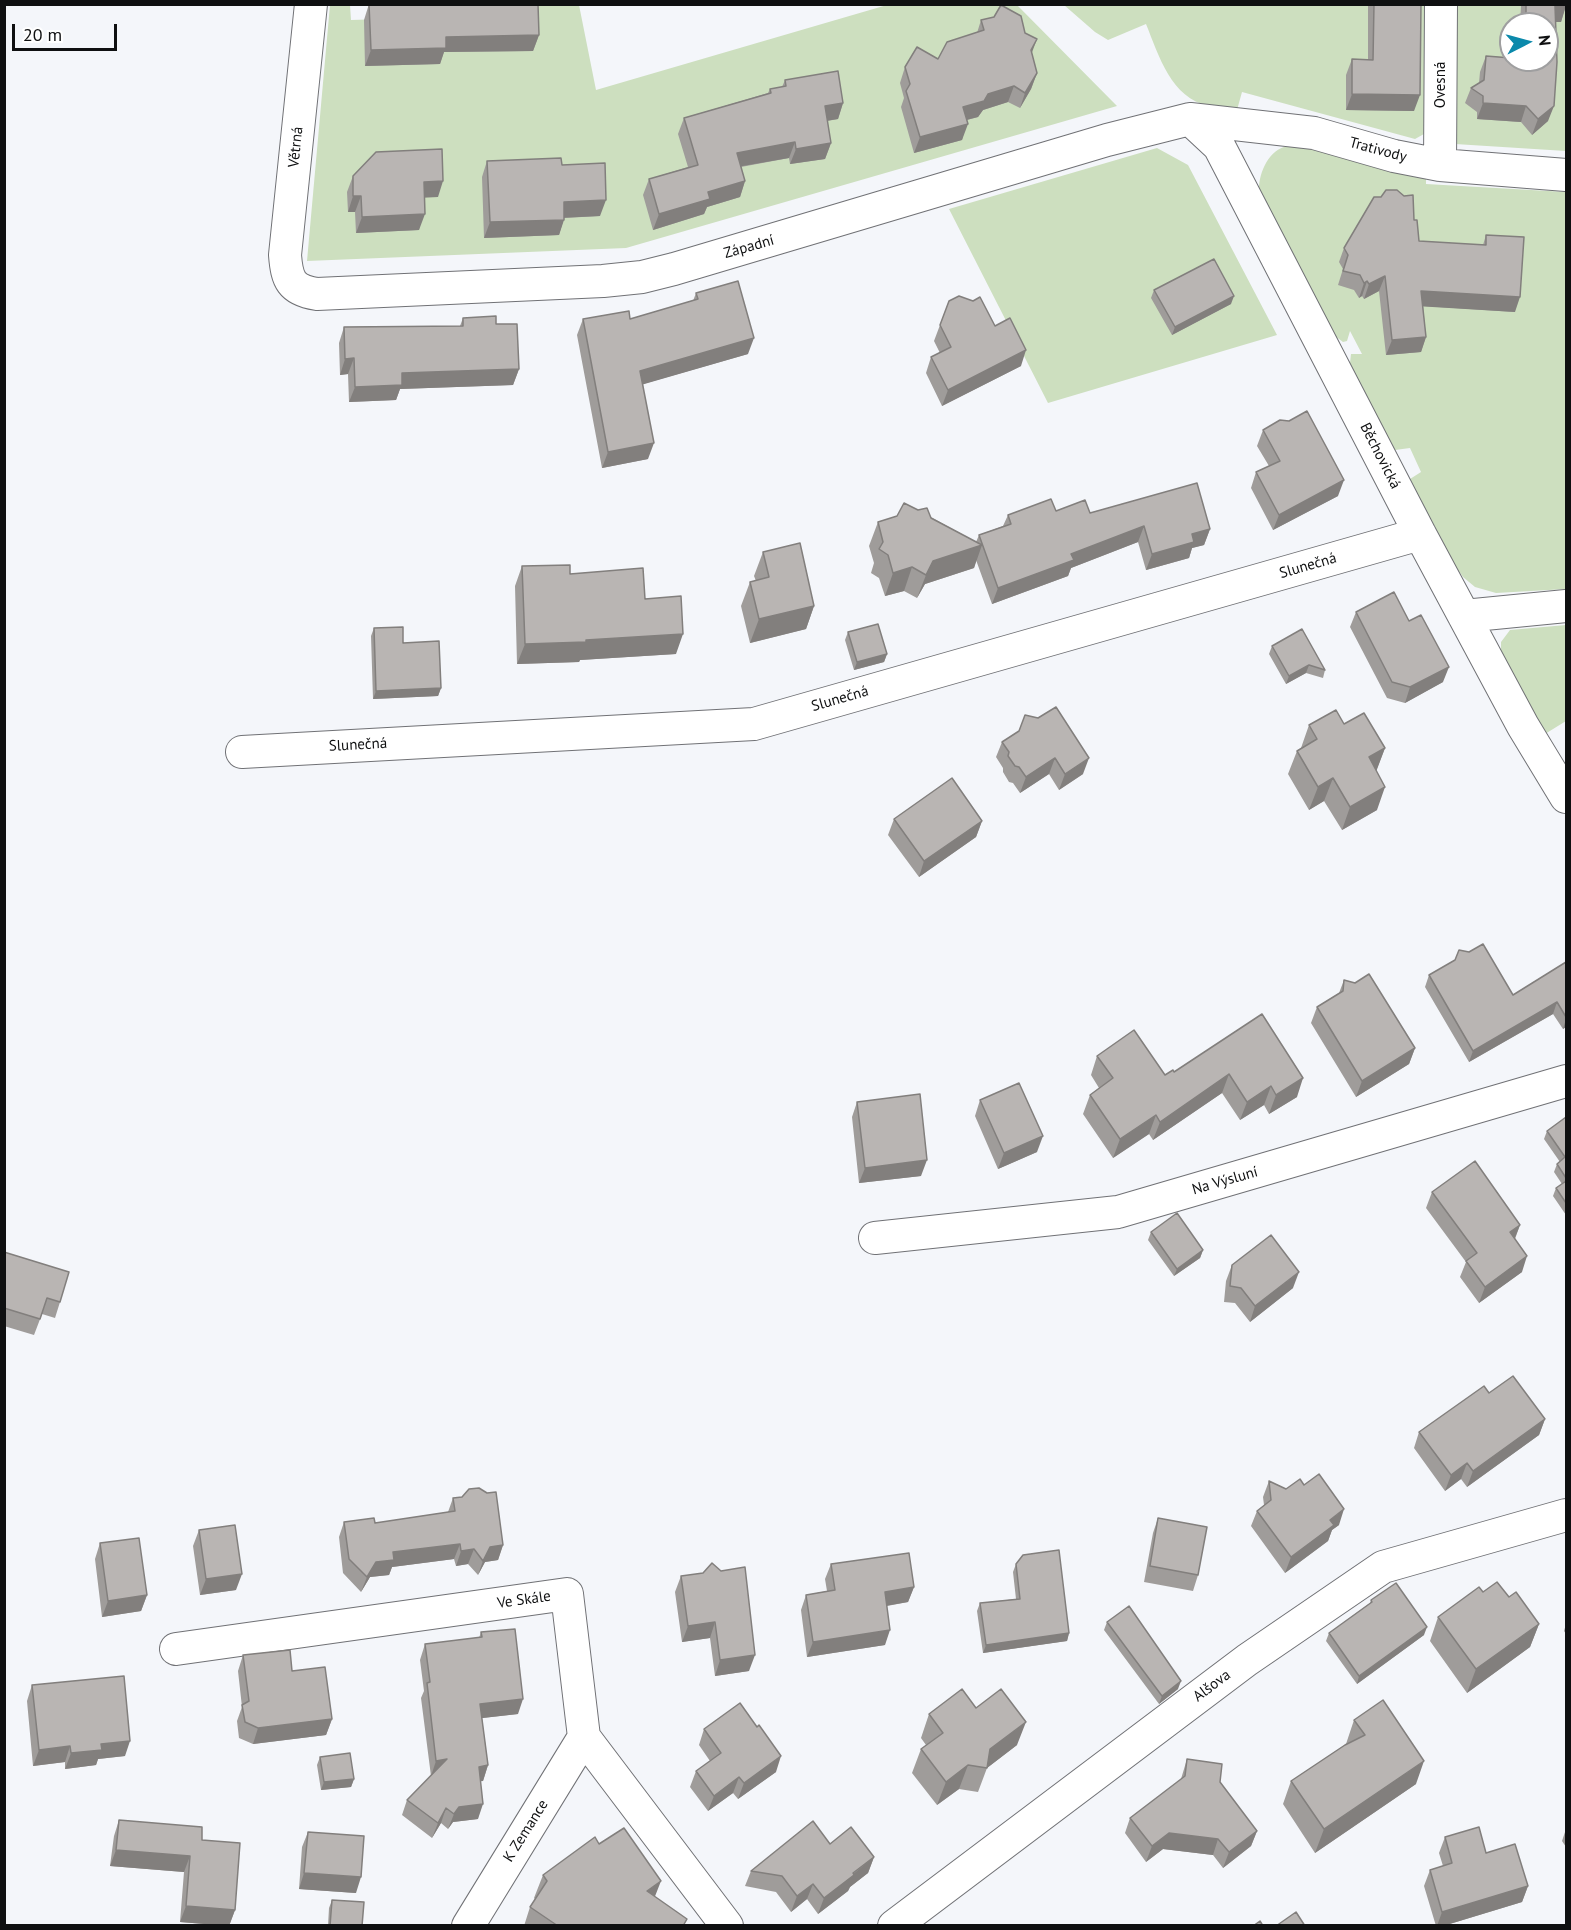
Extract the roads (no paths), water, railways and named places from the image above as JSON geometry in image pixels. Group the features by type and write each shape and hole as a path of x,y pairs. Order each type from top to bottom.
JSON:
{"street":[{"name":"Větrná","path":"296,288 289,279 285,255 311,4"},
{"name":"Ovesná","path":"1440,165 1441,4"},
{"name":"Západní","path":"296,288 317,294 585,282 642,277 1107,140 1190,119"},
{"name":"Trativody","path":"1190,119 1314,133 1394,156 1440,165 1566,176"},
{"name":"Běchovická","path":"1190,119 1219,146 1420,534 1523,726 1566,797"},
{"name":"Slunečná","path":"242,752 754,724 1420,534"},
{"path":"1464,616 1566,606"},
{"name":"Na Výsluní","path":"875,1238 1118,1212 1566,1081"},
{"name":"Alšova","path":"894,1926 1247,1660 1383,1567 1566,1515"},
{"name":"Ve Skále","path":"177,1650 567,1594 585,1737 727,1926"},
{"name":"K Zemance","path":"468,1926 585,1737"}]}
